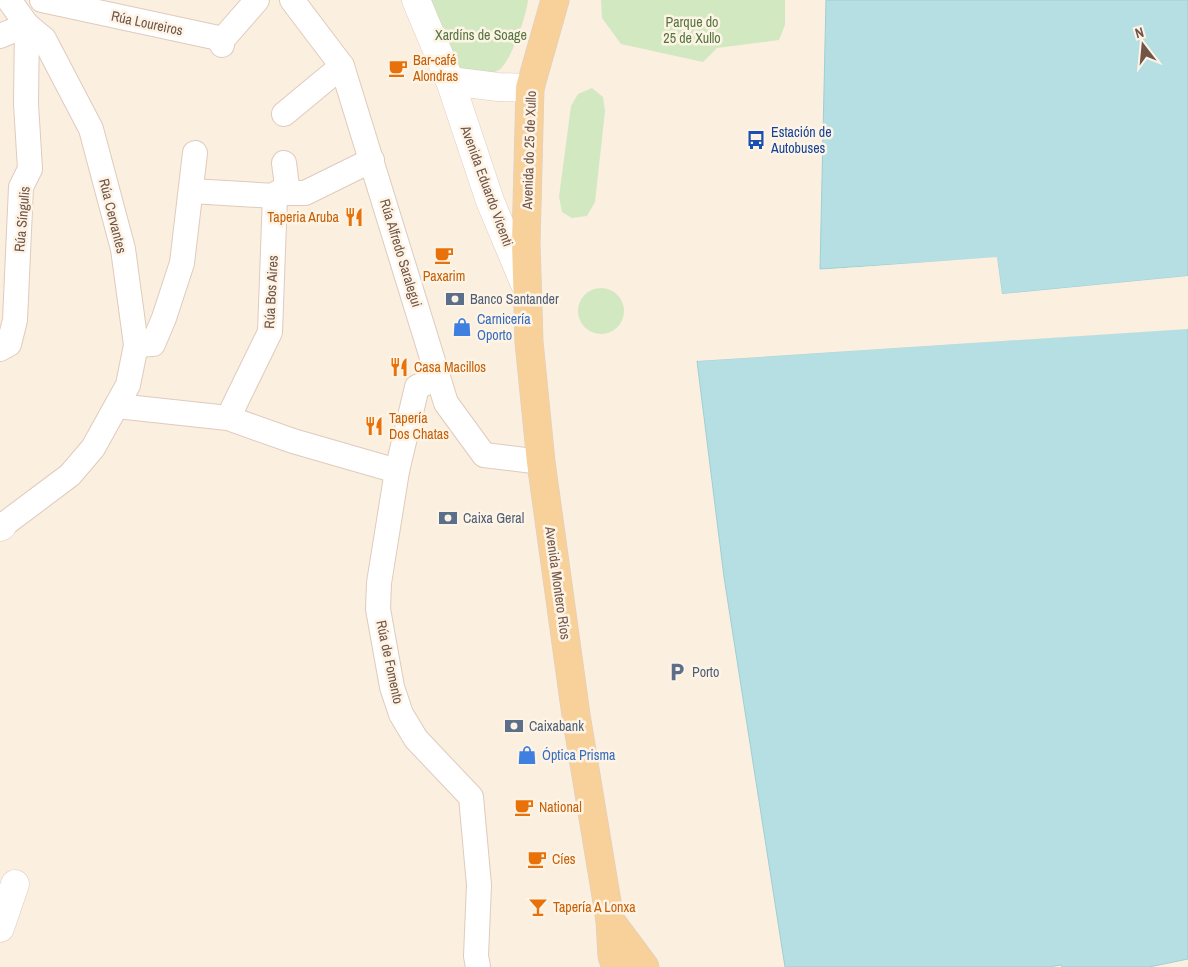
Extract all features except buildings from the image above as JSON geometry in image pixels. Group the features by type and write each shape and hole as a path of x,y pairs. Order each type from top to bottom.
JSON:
{"main road":[{"name":"Avenida do 25 de Xullo","path":"526,244 530,88 555,0"},
{"name":"Avenida Montero Ríos","path":"526,244 529,342 541,462 576,715 610,920 612,956 616,967"},
{"path":"610,920 646,967"}],"street":[{"name":"Rúa Cervantes","path":"0,526 70,475 93,448 128,385 136,345 123,249 91,129 54,54 44,39 27,25 9,0"},
{"name":"Rúa Loureiros","path":"42,0 222,42 256,0"},
{"name":"Rúa Alfredo Saralegui","path":"292,0 342,66 446,403 484,455 541,462"},
{"name":"Avenida Eduardo Vicenti","path":"416,0 450,81 490,201 527,289"},
{"path":"0,36 27,25"},
{"name":"Rúa Síngulis","path":"0,349 8,344 15,320 21,188 30,169 26,104 27,25"},
{"path":"284,114 342,66"},
{"path":"450,81 498,87 530,88"},
{"path":"136,345 153,344 164,318 182,263 195,153"},
{"path":"191,191 276,195 305,193 372,160"},
{"name":"Rúa Bos Aires","path":"228,418 270,332 276,195 287,186 284,163"},
{"name":"Rúa de Fomento","path":"438,378 417,387 397,471 379,583 378,609 392,687 401,714 416,739 471,797 479,885 476,956 478,967"},
{"path":"113,414 228,418 293,441 397,471"},
{"path":"0,928 15,884"}],"green space":[{"name":"Xardíns de Soage","path":"431,0 528,0 518,37 504,65 495,72 486,74 470,73 462,69 457,64 448,47"},
{"name":"Parque do 25 de Xullo","path":"601,0 785,0 785,25 779,40 717,48 703,62 621,44 602,18"},
{"path":"592,88 603,97 605,111 595,202 587,216 572,218 562,212 559,197 571,106 578,94"},
{"path":"601,288 614,292 620,298 624,311 620,324 614,330 601,334 588,330 582,324 578,311 582,298 588,292"}],"water":[{"path":"826,0 1188,0 1188,276 1002,294 997,258 820,269"},
{"path":"1188,328 1188,959 1149,967 1062,967 1061,965 1049,967 785,967 724,577 697,361"}],"pier":[{"path":"997,257 1002,294 1188,276 1188,278 1002,296 1000,294 995,260 818,270"},
{"path":"1188,326 1188,329 697,361 701,358"}],"place":[{"name":"Bar-café Alondras","path":"398,68"},
{"name":"Estación de Autobuses","path":"756,140"},
{"name":"Taperia Aruba","path":"354,217"},
{"name":"Paxarim","path":"444,255"},
{"name":"Banco Santander","path":"455,299"},
{"name":"Carnicería Oporto","path":"462,327"},
{"name":"Casa Macillos","path":"399,367"},
{"name":"Tapería Dos Chatas","path":"374,426"},
{"name":"Caixa Geral","path":"448,518"},
{"name":"Porto","path":"677,672"},
{"name":"Caixabank","path":"514,726"},
{"name":"Óptica Prisma","path":"527,755"},
{"name":"National","path":"524,807"},
{"name":"Cíes","path":"537,859"},
{"name":"Tapería A Lonxa","path":"538,907"}]}
